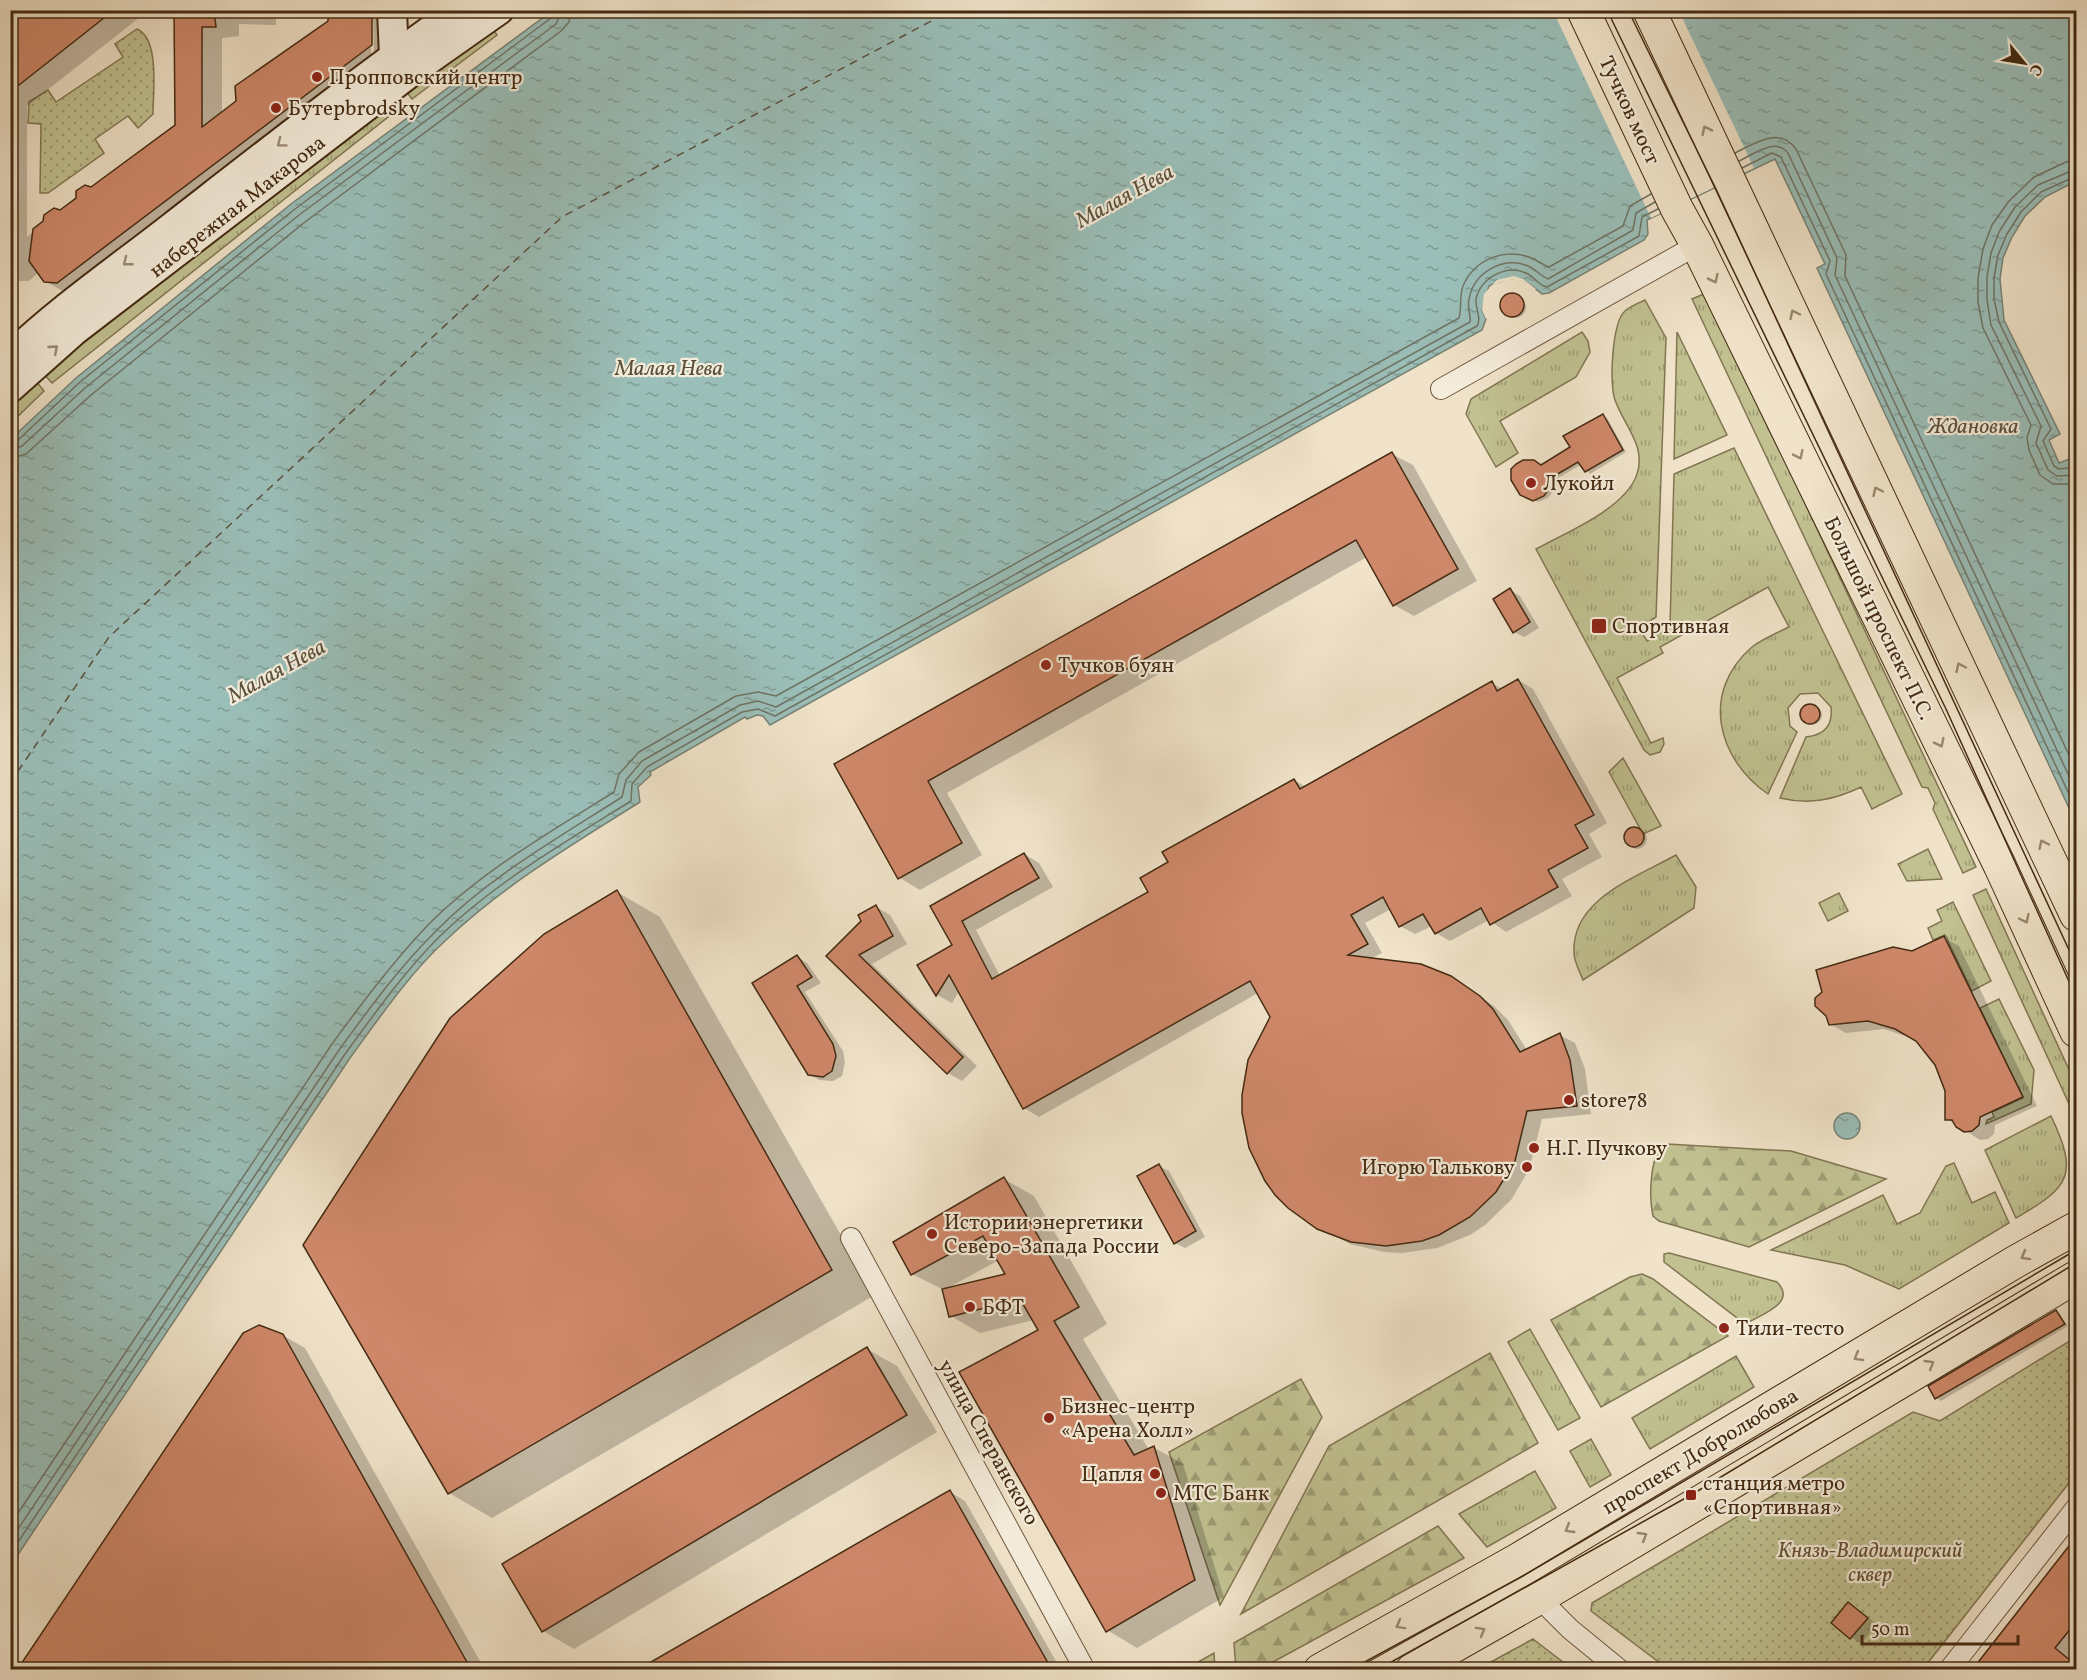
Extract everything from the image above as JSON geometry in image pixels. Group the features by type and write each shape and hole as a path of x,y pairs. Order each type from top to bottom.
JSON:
{"main road":[{"path":"392,10 402,64"},
{"name":"набережная Макарова","path":"10,357 69,307 402,64 444,49 499,10"},
{"name":"Тучков мост","path":"1583,10 1677,209"},
{"path":"1649,10 2076,915"},
{"path":"444,49 450,14"},
{"name":"набережная Макарова","path":"10,388 74,331 402,64 450,14"},
{"name":"Большой проспект П.С.","path":"1677,209 1697,245 2000,866 2076,1031"},
{"name":"проспект Добролюбова","path":"1320,1670 1517,1560 2015,1262 2076,1228"},
{"name":"проспект Добролюбова","path":"1412,1670 1539,1598 2076,1277"}],"street":[{"path":"1441,389 1697,245"},
{"name":"улица Сперанского","path":"851,1238 1085,1670"},
{"path":"1949,1670 2076,1508"},
{"path":"1539,1598 1570,1629 1620,1670"}],"green space":[{"path":"492,27 497,35 412,99 405,90"},
{"path":"137,29 149,43 152,54 153,114 138,128 128,116 95,139 104,153 48,193 40,193 41,124 28,123 29,102 48,90 56,102 123,57 115,44"},
{"path":"396,97 402,106 52,383 43,373"},
{"path":"1706,293 1976,867 1963,873 1933,809 1935,803 1928,788 1922,787 1692,299"},
{"path":"1645,300 1666,338 1656,617 1639,628 1647,641 1670,627 1674,474 1734,448 1902,794 1872,809 1861,787 1821,800 1801,801 1780,798 1806,737 1823,731 1831,719 1831,707 1818,693 1800,694 1788,708 1790,726 1797,732 1768,794 1737,763 1727,744 1721,724 1721,704 1725,684 1736,665 1752,647 1789,627 1768,587 1660,647 1663,653 1617,678 1651,743 1663,738 1664,744 1660,752 1650,755 1644,750 1536,549 1606,510 1629,489 1636,477 1639,466 1637,446 1615,400 1612,368 1617,327 1621,317 1627,309"},
{"path":"1582,332 1588,341 1590,352 1576,377 1500,421 1518,453 1496,467 1466,414 1471,399"},
{"path":"1677,332 1727,435 1674,459"},
{"path":"35,380 44,391 11,423 11,404"},
{"path":"1623,758 1661,826 1643,834 1609,772"},
{"path":"1928,849 1942,879 1907,881 1898,864"},
{"path":"1676,855 1696,887 1694,908 1583,980 1574,953 1576,934 1583,918 1609,892"},
{"path":"1986,889 2076,1085 2076,1119 1973,895"},
{"path":"1839,893 1848,911 1828,921 1819,903"},
{"path":"1953,902 1991,981 1972,991 1945,935 1933,940 1928,928 1942,921 1937,910"},
{"path":"1999,999 2034,1070 2031,1104 1986,1124 1987,1120 1994,1117 1992,1112 2023,1098 1980,1008"},
{"path":"2051,1116 2065,1152 2064,1178 2058,1188 2048,1197 2016,1218 1985,1150"},
{"path":"1667,1144 1791,1151 1886,1179 1749,1247 1659,1221 1653,1216 1651,1187 1654,1165 1661,1148"},
{"path":"1954,1163 1972,1203 1995,1192 2009,1223 1899,1289 1845,1265 1771,1250 1883,1195 1897,1224 1920,1213 1946,1166"},
{"path":"1669,1253 1777,1282 1782,1289 1783,1296 1775,1308 1745,1324 1664,1262 1664,1254"},
{"path":"1642,1274 1653,1279 1728,1336 1601,1407 1551,1320 1630,1277"},
{"path":"1530,1329 1580,1418 1558,1430 1508,1342"},
{"name":"Князь-Владимирский сквер","path":"2076,1337 2076,1474 1923,1669 1668,1669 1591,1611 1592,1603 1913,1412 1940,1421"},
{"path":"1490,1353 1538,1443 1241,1614 1329,1446"},
{"path":"1736,1356 1754,1387 1650,1449 1632,1418"},
{"path":"1301,1379 1322,1417 1220,1605 1169,1452"},
{"path":"1591,1439 1611,1475 1590,1487 1570,1451"},
{"path":"1535,1471 1556,1508 1487,1547 1459,1514"},
{"path":"1438,1526 1464,1558 1260,1669 1236,1669 1234,1643"},
{"path":"1533,1639 1572,1669 1478,1669"},
{"path":"1214,1653 1215,1669 1186,1669"}],"water":[{"name":"Малая Нева","path":"552,11 2076,11 2076,181 2045,197 2025,216 2003,258 2000,279 2004,320 2060,434 2049,440 2059,463 2072,458 2076,467 2076,823 1817,268 1825,264 1775,159 1647,220 1648,234 1644,240 1549,293 1542,294 1518,278 1489,286 1482,310 1486,319 1482,330 770,725 763,716 757,715 747,719 745,717 650,772 651,775 638,787 640,802 540,866 491,901 432,953 407,981 350,1058 11,1565 11,439 76,378 291,204"},
{"path":"1847,1113 1857,1116 1860,1126 1857,1136 1847,1139 1837,1136 1834,1126 1837,1116"}],"pier":[{"path":"1553,11 1679,11 1754,168 1651,218"},
{"path":"1514,276 1523,279 1536,289 1534,291 1522,281 1514,279 1498,283 1487,296 1485,310 1488,317 1486,319 1482,310 1484,294 1497,280"}],"building":[{"path":"10,10 114,10 19,85 10,75"},
{"path":"174,10 214,10 216,27 202,27 202,127 236,101 235,86 328,21 328,10 372,10 372,45 57,283 44,282 29,261 33,229 43,221 44,215 54,208 60,210 76,198 76,191 85,185 91,187 175,125"},
{"path":"1512,293 1520,297 1524,305 1520,313 1512,317 1504,313 1500,305 1504,297"},
{"path":"1603,414 1623,450 1585,472 1578,462 1549,479 1550,487 1544,496 1533,501 1520,495 1511,480 1511,469 1516,464 1523,460 1534,460 1541,465 1570,447 1563,436"},
{"name":"Тучков буян","path":"1392,452 1458,569 1393,606 1356,540 928,781 962,843 898,879 834,764"},
{"path":"1510,588 1530,622 1513,633 1493,599"},
{"path":"1518,679 1594,815 1575,825 1588,848 1548,870 1558,887 1490,925 1481,908 1435,934 1423,914 1399,927 1383,897 1351,915 1368,944 1348,955 1421,964 1451,976 1480,996 1493,1009 1520,1052 1560,1033 1570,1060 1577,1106 1527,1111 1515,1161 1496,1192 1470,1217 1439,1235 1422,1241 1386,1246 1351,1242 1317,1229 1288,1208 1275,1195 1265,1181 1249,1148 1242,1113 1242,1095 1248,1060 1270,1017 1250,981 1023,1109 949,975 936,996 917,965 952,945 930,906 1024,853 1039,878 962,921 992,979 1148,892 1140,878 1168,862 1162,852 1294,779 1300,789 1492,681 1497,691"},
{"path":"1810,704 1817,707 1820,714 1817,721 1810,724 1803,721 1800,714 1803,707"},
{"path":"1634,827 1641,830 1644,837 1641,844 1634,847 1627,844 1624,837 1627,830"},
{"path":"617,890 832,1270 448,1494 303,1245 450,1018 544,934"},
{"path":"876,905 893,936 859,955 963,1057 947,1074 826,956 861,921 858,915"},
{"path":"1944,936 2023,1097 1980,1117 1979,1125 1972,1131 1964,1132 1956,1127 1952,1120 1945,1120 1945,1091 1935,1065 1916,1041 1895,1029 1868,1021 1829,1025 1826,1016 1815,1006 1815,998 1822,992 1816,970 1893,947 1912,951"},
{"path":"797,955 812,977 797,986 833,1044 836,1056 832,1071 823,1077 808,1075 752,983"},
{"path":"1159,1164 1196,1231 1174,1244 1137,1176"},
{"name":"Бизнес-центр «Арена Холл»","path":"1004,1177 1079,1307 1054,1321 1134,1455 1154,1446 1195,1580 1106,1632 959,1372 1038,1330 1020,1299 949,1317 942,1289 1005,1274 983,1236 911,1275 893,1242"},
{"path":"2056,1310 2065,1324 1935,1399 1928,1386"},
{"path":"259,1325 283,1334 468,1664 458,1670 17,1670 243,1333"},
{"path":"867,1347 907,1415 542,1632 502,1564"},
{"path":"950,1490 1052,1670 637,1670"},
{"path":"2076,1537 2076,1622 2055,1648 2076,1665 2076,1670 1972,1670"},
{"path":"1848,1602 1868,1618 1850,1639 1831,1623"}],"ferry route":[{"path":"10,783 109,637 562,217 952,10"}],"tram line":[{"path":"1607,10 1946,709 2076,997"},
{"path":"1628,10 1716,189 2076,965"},
{"path":"1350,1670 1523,1576 2076,1250"},
{"path":"1377,1670 1691,1495 2076,1263"}],"place":[{"name":"Пропповский центр","path":"317,77"},
{"name":"Бутерbrodsky","path":"276,108"},
{"name":"Лукойл","path":"1531,483"},
{"name":"Спортивная","path":"1599,626"},
{"name":"Тучков буян","path":"1046,665"},
{"name":"store78","path":"1569,1100"},
{"name":"Н.Г. Пучкову","path":"1534,1148"},
{"name":"Игорю Талькову","path":"1527,1167"},
{"name":"Истории энергетики Северо-Запада России","path":"932,1234"},
{"name":"БФТ","path":"970,1307"},
{"name":"Тили-тесто","path":"1724,1328"},
{"name":"Бизнес-центр «Арена Холл»","path":"1049,1418"},
{"name":"Цапля","path":"1155,1474"},
{"name":"МТС Банк","path":"1161,1493"},
{"name":"станция метро «Спортивная»","path":"1691,1495"}],"water label":[{"name":"Ждановка","path":"1973,425"}]}
